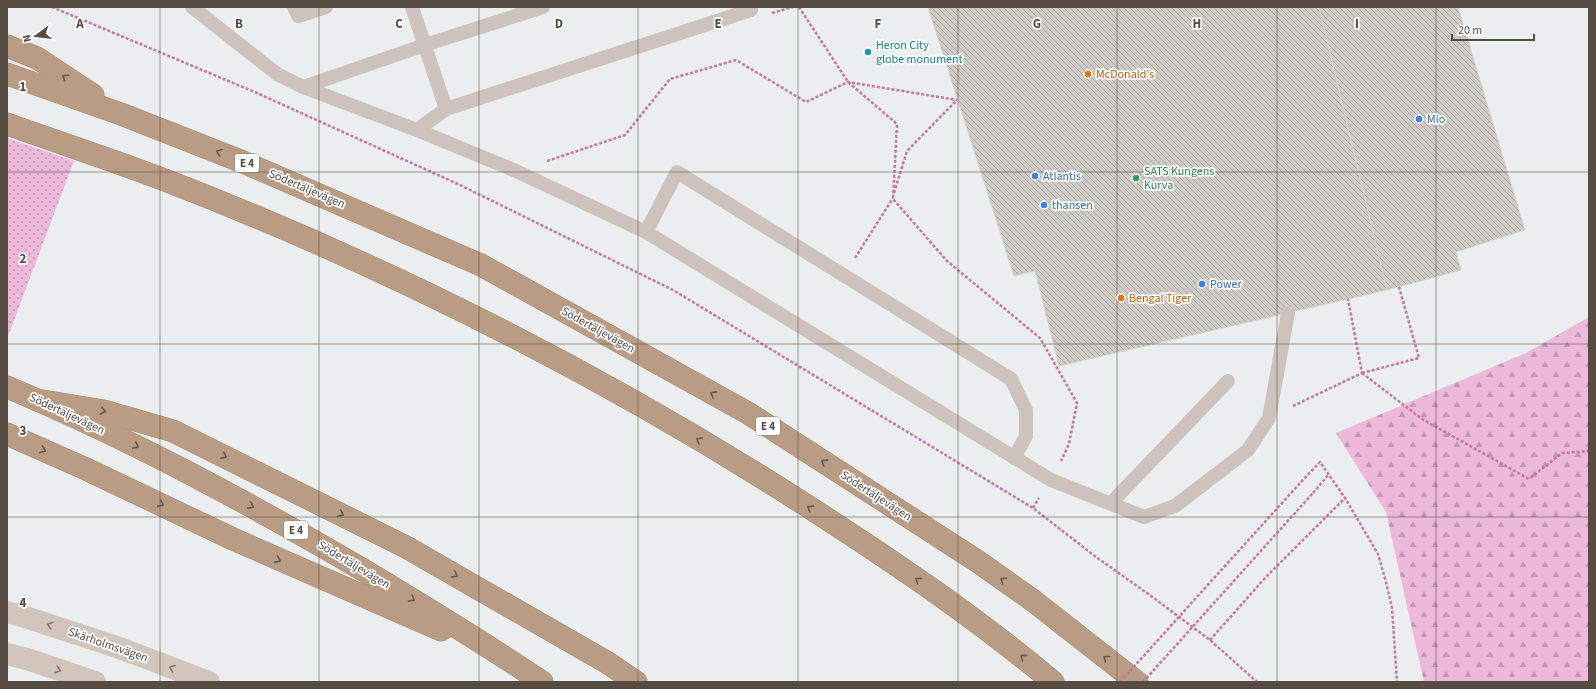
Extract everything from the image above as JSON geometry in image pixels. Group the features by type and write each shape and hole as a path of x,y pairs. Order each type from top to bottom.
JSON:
{"highway":[{"path":"7,46 37,58 121,114"},
{"name":"Södertäljevägen","path":"7,74 121,114 243,162 481,265 748,413 977,561 1031,599 1137,682"},
{"path":"7,124 164,180 311,240 465,312 629,399 764,478 894,563 1009,647 1053,682"},
{"name":"Södertäljevägen","path":"7,387 168,461 294,529 419,604 508,659 542,682"},
{"path":"37,400 104,411 173,431 406,547 608,663 636,682"},
{"path":"7,434 86,468 233,539 508,659"}],"main road":[{"name":"Skärholmsvägen","path":"7,612 117,647 209,682"},
{"path":"7,654 95,682"}],"lane":[{"path":"192,7 277,74 303,87 417,130 516,171 646,232 1051,480 1144,517 1175,506 1248,450 1269,418 1288,313"},
{"path":"294,7 298,16 326,7"},
{"path":"412,7 446,109"},
{"path":"303,87 425,45 543,7"},
{"path":"417,130 446,109 751,10 750,7"},
{"path":"646,232 677,172 1011,379 1026,410 1026,436 1014,458"},
{"path":"1111,503 1228,382"}],"path":[{"path":"52,7 257,93 460,185 674,290 1033,508 1096,557 1147,592 1210,640 1257,682"},
{"path":"799,7 848,82 897,124 893,199 947,261 1040,338 1077,403 1069,444"},
{"path":"516,171 625,135 670,79 736,60 806,102 848,82 957,100 907,151 893,199 844,275"},
{"path":"1269,418 1362,373 1419,358 1399,287"},
{"path":"1348,299 1362,373 1422,419 1529,479 1562,453 1589,451"},
{"path":"1120,682 1320,462 1345,498 1378,554 1392,608 1397,682"},
{"path":"1143,682 1329,474"},
{"path":"1210,640 1270,573 1345,498"}],"green space":[{"path":"7,138 74,161 7,339"},
{"path":"1589,317 1589,682 1424,682 1386,512 1336,433 1526,353"}],"building":[{"path":"928,7 1319,7 1387,290 1059,366 1035,271 1014,276"},
{"name":"Mio","path":"1319,7 1458,7 1525,230 1456,252 1461,270 1387,290"}],"place":[{"name":"Heron City globe monument","path":"868,52"},
{"name":"McDonald's","path":"1088,74"},
{"name":"Mio","path":"1419,119"},
{"name":"Atlantis","path":"1035,176"},
{"name":"SATS Kungens Kurva","path":"1136,178"},
{"name":"thansen","path":"1044,205"},
{"name":"Power","path":"1202,284"},
{"name":"Bengal Tiger","path":"1121,298"}]}
